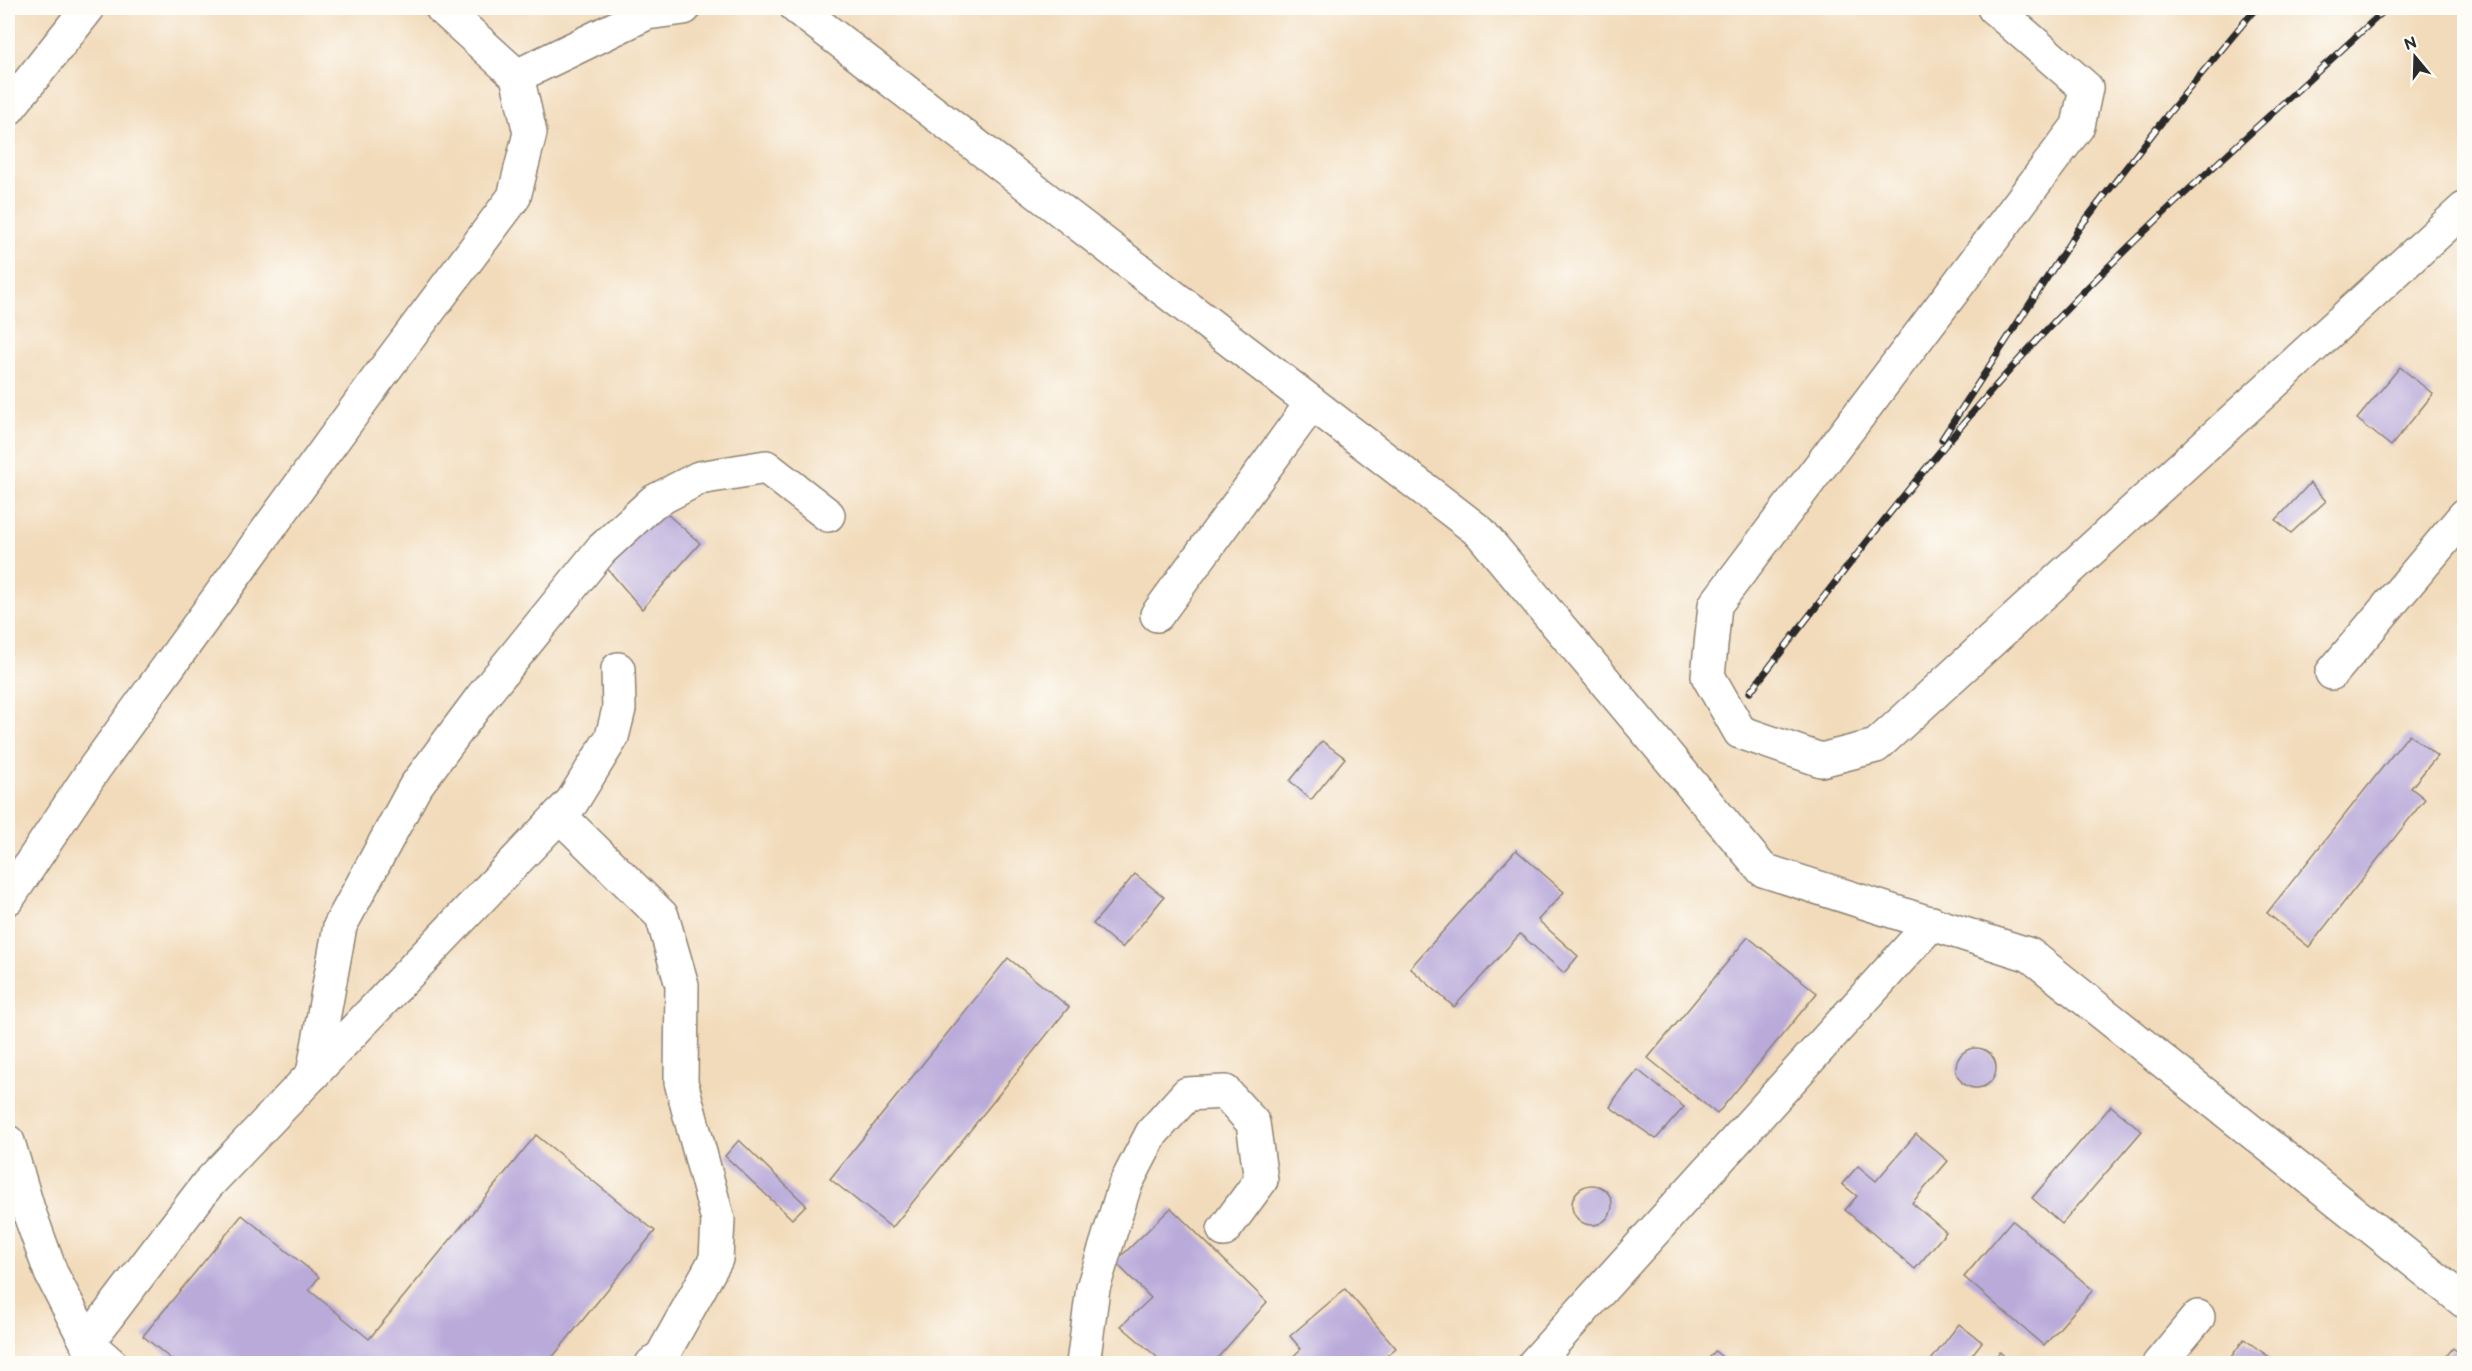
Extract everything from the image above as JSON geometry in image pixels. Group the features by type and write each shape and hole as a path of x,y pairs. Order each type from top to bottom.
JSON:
{"street":[{"path":"8,109 88,8"},
{"path":"8,898 108,750 372,387 514,197 530,133 517,76 442,8"},
{"path":"517,76 646,13 684,8"},
{"path":"797,8 1480,532 1763,870 2030,955 2464,1301"},
{"path":"1994,8 2086,87 2078,126 1715,605 1708,676 1740,732 1821,760 1876,746 2464,209"},
{"path":"1156,615 1312,403"},
{"path":"313,1074 340,926 415,787 482,697 601,550 653,502 699,478 766,467 828,515"},
{"path":"2332,672 2464,516"},
{"path":"8,1142 28,1209 51,1272 99,1353 207,1185 572,802 612,737 619,709 618,669"},
{"path":"559,815 662,916 682,985 681,1082 718,1220 716,1259 662,1356 652,1364"},
{"path":"1534,1364 1932,923"},
{"path":"1083,1364 1093,1288 1125,1185 1152,1132 1187,1094 1225,1092 1253,1123 1261,1180 1224,1230"},
{"path":"2159,1364 2198,1317"}],"building":[{"path":"2400,367 2433,394 2391,446 2357,419"},
{"path":"2310,483 2326,501 2291,533 2276,520"},
{"path":"658,506 700,543 642,609 605,566"},
{"path":"2409,734 2437,756 2411,788 2425,799 2309,947 2267,913"},
{"path":"1322,741 1345,758 1311,800 1290,781"},
{"path":"1516,850 1564,892 1538,920 1578,956 1564,973 1520,934 1454,1007 1410,968"},
{"path":"1135,874 1164,897 1122,948 1093,924"},
{"path":"1748,937 1817,993 1717,1114 1648,1058"},
{"path":"1008,958 1069,1007 892,1228 830,1179"},
{"path":"1976,1048 1990,1054 1996,1068 1990,1082 1976,1088 1962,1082 1956,1068 1962,1054"},
{"path":"1638,1070 1684,1107 1656,1139 1610,1107"},
{"path":"2111,1106 2142,1131 2062,1224 2032,1198"},
{"path":"1916,1134 1948,1161 1912,1203 1946,1232 1915,1269 1845,1210 1857,1196 1842,1184 1858,1166 1876,1181"},
{"path":"536,1135 655,1231 547,1364 265,1364 259,1359 255,1364 177,1364 143,1336 242,1215 319,1277 309,1290 369,1339"},
{"path":"739,1140 806,1205 792,1219 725,1156"},
{"path":"1592,1185 1606,1191 1612,1205 1606,1219 1592,1225 1578,1219 1572,1205 1578,1191"},
{"path":"1171,1208 1267,1302 1212,1364 1153,1364 1158,1358 1121,1326 1151,1298 1115,1262"},
{"path":"2012,1220 2093,1290 2044,1346 1964,1277"},
{"path":"1345,1289 1396,1348 1377,1364 1285,1364 1301,1349 1290,1336"},
{"path":"1959,1324 1982,1342 1965,1364 1928,1364"},
{"path":"2244,1339 2279,1364 2226,1364"},
{"path":"2453,1348 2464,1357 2464,1364 2440,1364"},
{"path":"1715,1351 1730,1364 1704,1364"},
{"path":"2000,1352 2012,1364 1989,1364"}],"railway":[{"path":"1942,439 2080,227 2168,114 2256,8"},
{"path":"1750,692 1936,456 2014,365 2136,240 2387,8"}]}
